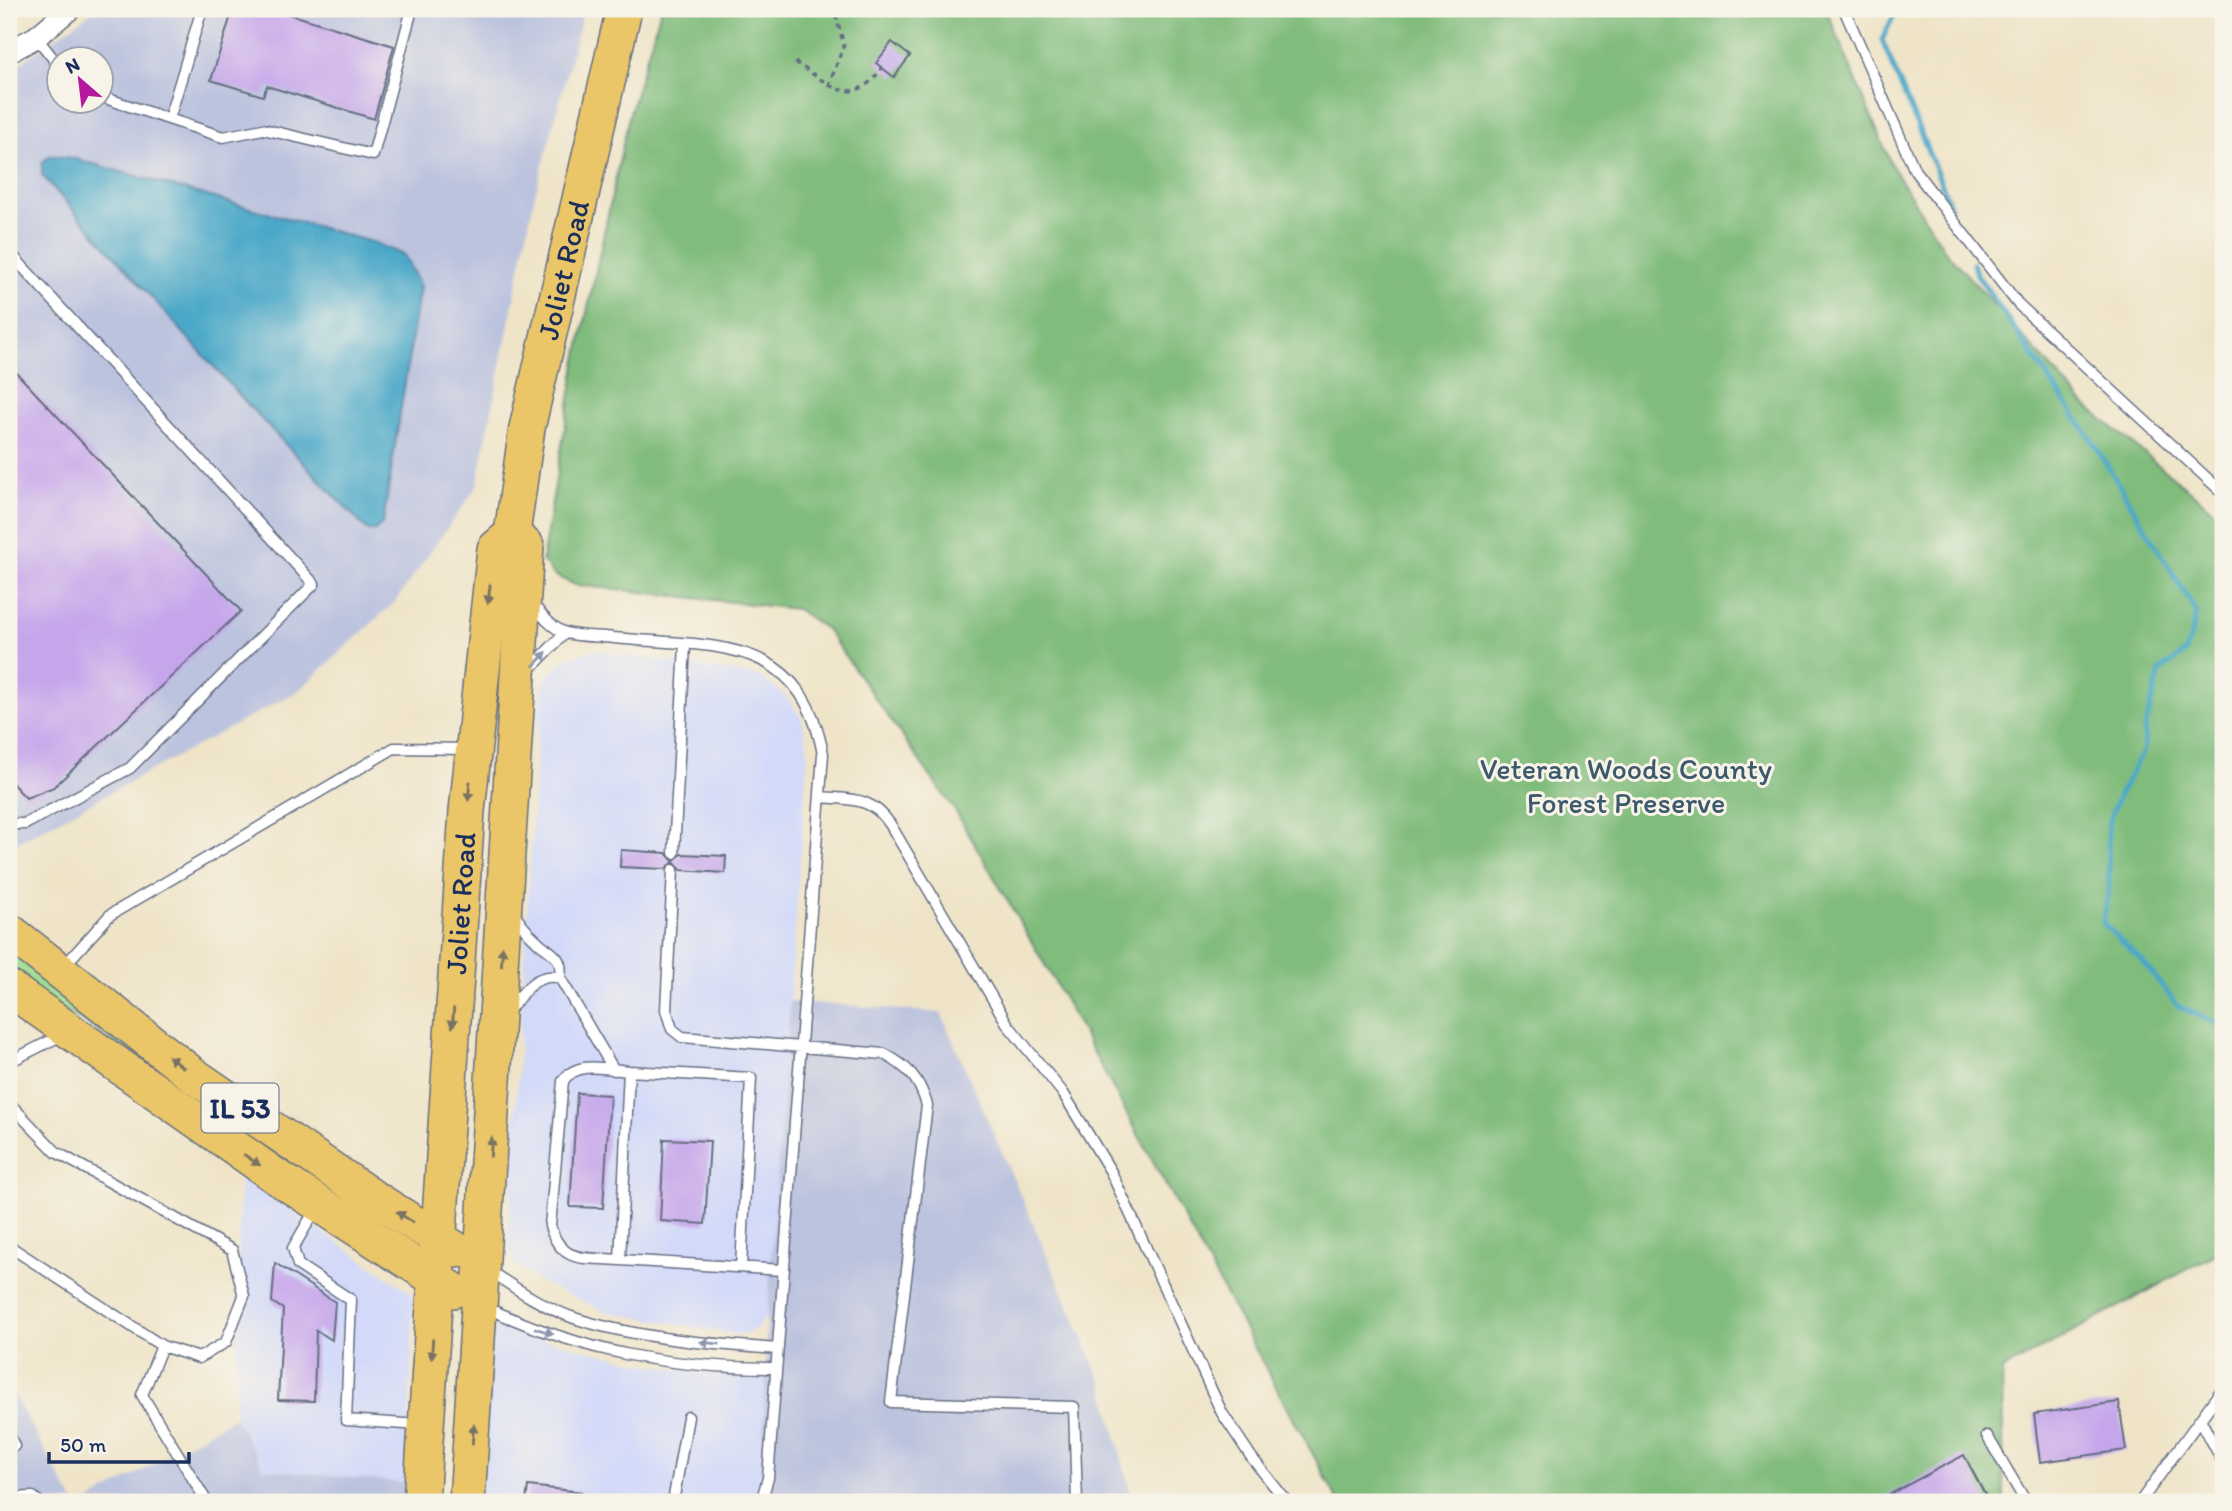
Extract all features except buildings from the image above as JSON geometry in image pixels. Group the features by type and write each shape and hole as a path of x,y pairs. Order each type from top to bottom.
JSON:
{"main road":[{"name":"Joliet Road","path":"421,1502 472,749 495,549 512,534 527,428 624,9"},
{"name":"Joliet Road","path":"467,1502 499,1024 515,686 526,546 512,534"},
{"name":"IL 53","path":"9,931 58,972 247,1112 483,1267"},
{"name":"IL 53","path":"9,988 319,1205 437,1281 481,1305"}],"street":[{"path":"9,52 36,37 70,9"}],"lane":[{"path":"169,119 202,9"},
{"path":"116,102 223,137 263,129 373,155 412,9"},
{"path":"1844,9 1915,171 2018,304 2223,493"},
{"path":"36,37 46,50"},
{"path":"9,252 314,584 130,768 25,824 9,824"},
{"path":"522,593 544,617 565,633 744,650 775,666 800,690 817,720 824,754 768,1478 761,1502"},
{"path":"515,686 565,633"},
{"path":"674,853 685,645"},
{"path":"58,972 110,915 394,748 472,749"},
{"path":"820,797 866,801 880,809 890,824 1008,1025 1063,1093 1111,1172 1222,1413 1252,1458 1287,1502"},
{"path":"673,870 666,1010 672,1028 682,1037 884,1054 908,1067 921,1084 926,1105 891,1402 1074,1407 1077,1502"},
{"path":"505,898 536,941 558,957 562,966 560,978 614,1070"},
{"path":"499,1024 531,983 550,975 560,978"},
{"path":"9,1062 68,1031"},
{"path":"741,1267 751,1078 580,1067 569,1072 563,1081 550,1226 559,1247 569,1256 784,1270"},
{"path":"620,1260 629,1071"},
{"path":"9,1103 56,1152 232,1250 244,1296 226,1342 199,1357 162,1346 9,1246"},
{"path":"319,1205 293,1248 298,1265 351,1300 346,1420 427,1426"},
{"path":"483,1267 522,1292 575,1318 671,1339 778,1349"},
{"path":"481,1305 521,1324 645,1361 724,1368 776,1368"},
{"path":"162,1346 142,1395 207,1502"},
{"path":"2140,1502 2201,1422 2223,1388"},
{"path":"673,1502 688,1417"},
{"path":"2201,1422 2223,1462"},
{"path":"9,1435 14,1446 9,1448"},
{"path":"1987,1436 2026,1502"},
{"path":"9,1498 33,1497 39,1502"}],"path":[{"path":"829,85 844,45 834,9"},
{"path":"795,62 829,85 848,93 873,81 882,67"}],"shaded area":[{"path":"96,9 584,9 534,198 477,486 395,602 298,691 9,847 9,71"},
{"path":"593,650 759,676 787,697 802,719 808,751 767,1315 757,1329 741,1335 607,1312 540,1282 515,1263 508,1247 539,710 544,680 564,660"},
{"path":"790,1001 941,1013 1102,1382 1133,1502 754,1502 762,1481 767,1315"},
{"path":"240,1175 414,1295 406,1483 264,1469 235,1417"},
{"path":"486,1313 545,1340 644,1364 704,1373 768,1373 762,1481 754,1502 467,1502"},
{"path":"9,1387 74,1502 9,1502"},
{"path":"235,1417 264,1469 406,1483 403,1502 88,1502"}],"green space":[{"name":"Veteran Woods County Forest Preserve","path":"661,9 1826,9 1892,166 1946,252 2085,405 2223,518 2223,1250 2002,1370 2004,1502 1339,1502 1055,982 956,812 826,629 797,609 575,585 554,575 542,560 576,364 629,116"},
{"path":"9,946 209,1104 9,974"}],"water":[{"path":"50,156 72,158 375,243 404,255 420,286 383,522 375,531 367,530 250,407 42,175 42,163"}],"waterway":[{"path":"1897,9 1882,40 1951,207"},
{"path":"1973,264 1977,275 2093,442 2197,613 2186,652 2160,671 2145,728 2144,750 2118,797 2108,824 2109,889 2103,923 2143,962 2178,1006 2223,1026"}]}
